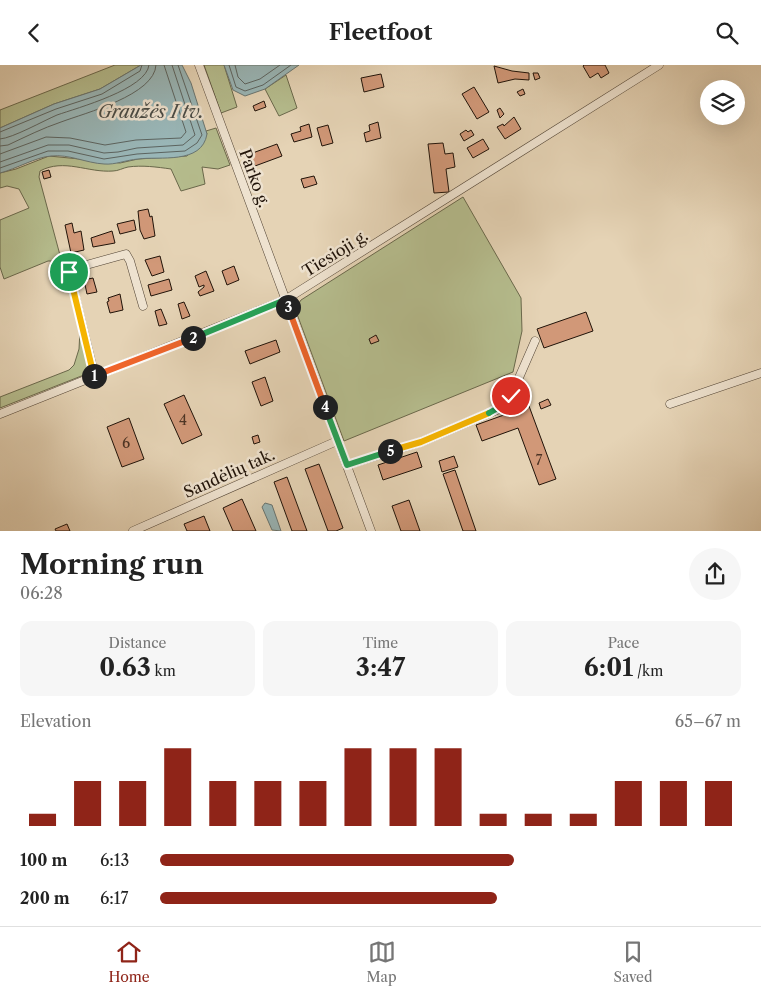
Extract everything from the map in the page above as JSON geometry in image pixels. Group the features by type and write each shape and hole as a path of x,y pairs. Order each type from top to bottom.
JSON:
{"street":[{"name":"Parko g.","path":"199,65 371,531"},
{"name":"Tiesioji g.","path":"0,414 285,300 659,65"},
{"path":"94,377 69,272 72,269 126,254 130,261 142,306"},
{"path":"347,465 421,442 498,409 511,396 534,341"},
{"path":"670,404 761,373"},
{"name":"Sandėlių tak.","path":"133,531 337,441"}],"green space":[{"path":"115,65 141,65 100,89 54,104 0,128 0,110"},
{"path":"204,65 224,65 237,107 221,113"},
{"path":"286,75 297,108 279,116 265,89"},
{"path":"216,128 230,165 218,169 202,167 205,184 181,191 171,169 139,166 115,171 104,171 58,166 40,171 39,177 64,270 55,261 48,261 4,279 0,267 0,220 29,208 19,189 7,186 0,188 0,173 49,156 120,163 138,159 187,156 207,134 206,131"},
{"path":"463,197 521,298 522,331 513,372 344,441 297,314 297,306 301,300"},
{"path":"80,330 90,369 89,373 0,408 0,397 69,370 74,365 79,349"}],"water":[{"name":"Graužės I tv.","path":"141,65 182,65 191,83 207,134 203,144 197,151 178,157 138,159 108,164 64,156 51,156 0,173 0,128 54,104 100,89"},
{"path":"224,65 299,65 265,89 245,96 233,90"},
{"path":"265,503 272,505 281,531 272,530 262,507"}],"building":[{"path":"584,65 605,65 609,73 601,78 598,73 590,78"},
{"path":"494,66 529,73 529,80 515,79 498,83"},
{"path":"533,73 538,73 540,78 535,80"},
{"path":"381,74 384,87 364,92 361,78"},
{"path":"474,87 489,112 477,119 462,94"},
{"path":"523,89 525,94 520,96 517,92"},
{"path":"264,101 266,107 255,111 253,106"},
{"path":"500,108 504,114 500,118 497,110"},
{"path":"514,117 521,129 505,139 497,127 503,124 504,126"},
{"path":"378,122 381,138 366,142 364,133 370,131 369,125"},
{"path":"309,124 312,137 294,142 291,134 301,131 300,127"},
{"path":"328,125 333,143 322,146 317,128"},
{"path":"466,130 468,132 471,130 474,135 464,141 460,134"},
{"path":"483,139 489,149 473,158 467,148"},
{"path":"443,143 445,154 453,153 455,167 446,169 449,192 434,193 428,144"},
{"path":"277,144 282,156 255,166 250,154"},
{"path":"49,170 51,177 44,179 42,172"},
{"path":"314,176 317,184 304,188 301,179"},
{"path":"148,209 150,217 152,216 155,236 144,239 140,230 138,211"},
{"path":"134,220 136,230 120,234 117,224"},
{"path":"72,223 74,233 81,231 84,250 71,253 65,225"},
{"path":"112,231 115,243 93,247 91,238"},
{"path":"160,256 164,272 152,276 145,260"},
{"path":"234,266 239,280 227,285 222,271"},
{"path":"206,271 214,291 200,296 198,292 204,285 199,287 195,276"},
{"path":"93,278 97,292 87,294 84,280"},
{"path":"169,279 172,290 151,296 148,285"},
{"path":"120,294 123,310 110,313 107,302 109,301 108,298"},
{"path":"184,302 190,316 182,319 178,304"},
{"path":"161,309 167,324 159,326 155,311"},
{"path":"586,312 593,331 544,348 537,329"},
{"path":"376,335 379,341 371,344 369,339"},
{"path":"276,340 280,352 250,364 245,351"},
{"path":"265,377 273,401 261,406 252,382"},
{"path":"184,395 202,435 182,444 164,404"},
{"path":"548,399 551,405 541,409 539,403"},
{"path":"529,406 556,479 539,485 518,428 482,441 476,425"},
{"path":"129,418 144,459 122,467 107,427"},
{"path":"258,435 260,442 254,444 252,437"},
{"path":"417,452 422,467 383,480 378,465"},
{"path":"454,456 458,467 442,472 439,461"},
{"path":"319,464 343,528 336,531 328,531 305,469"},
{"path":"455,470 476,531 463,531 443,474"},
{"path":"287,477 307,531 292,531 274,482"},
{"path":"242,499 256,531 233,531 223,508"},
{"path":"409,500 420,531 401,531 392,506"},
{"path":"204,516 210,531 187,531 184,524"},
{"path":"67,524 70,531 56,531 55,529"}],"route":[{"path":"69,272 94,377 285,300 347,465 421,442 469,422 498,409 511,396"}]}
